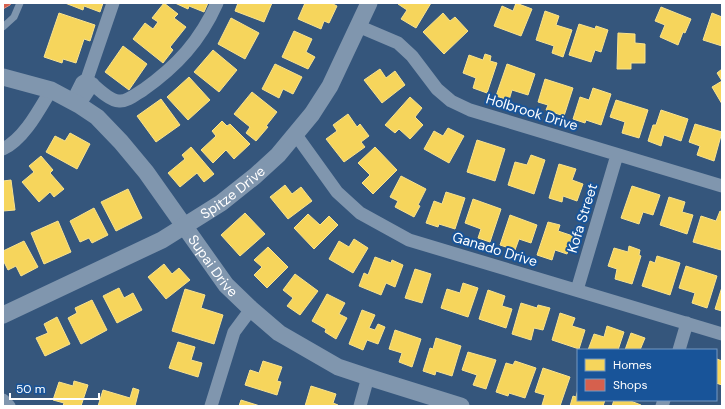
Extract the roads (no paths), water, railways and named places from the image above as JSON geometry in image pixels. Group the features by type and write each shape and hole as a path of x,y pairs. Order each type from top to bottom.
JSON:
{"street":[{"path":"90,81 113,3"},
{"path":"76,104 82,82 90,81 110,98 117,101 123,101 136,95 167,72 182,58 197,40 218,3"},
{"name":"Spitze Drive","path":"3,315 162,240 221,203 255,176 278,156 312,114 330,86 369,3"},
{"name":"Holbrook Drive","path":"358,26 398,43 412,56 438,89 451,101 470,110 722,186"},
{"name":"Supai Drive","path":"3,77 51,90 97,117 121,142 146,172 226,285 279,333 338,367 368,378 461,406"},
{"path":"3,149 10,146 28,126 51,90"},
{"name":"Ganado Drive","path":"296,134 337,192 360,213 409,240 722,334"},
{"name":"Kofa Street","path":"577,290 617,155"},
{"path":"211,406 234,332 251,309"},
{"path":"679,349 687,324"},
{"path":"360,406 368,378"},
{"path":"3,400 9,406"}],"lane":[{"path":"3,27 14,17 20,3"}]}
